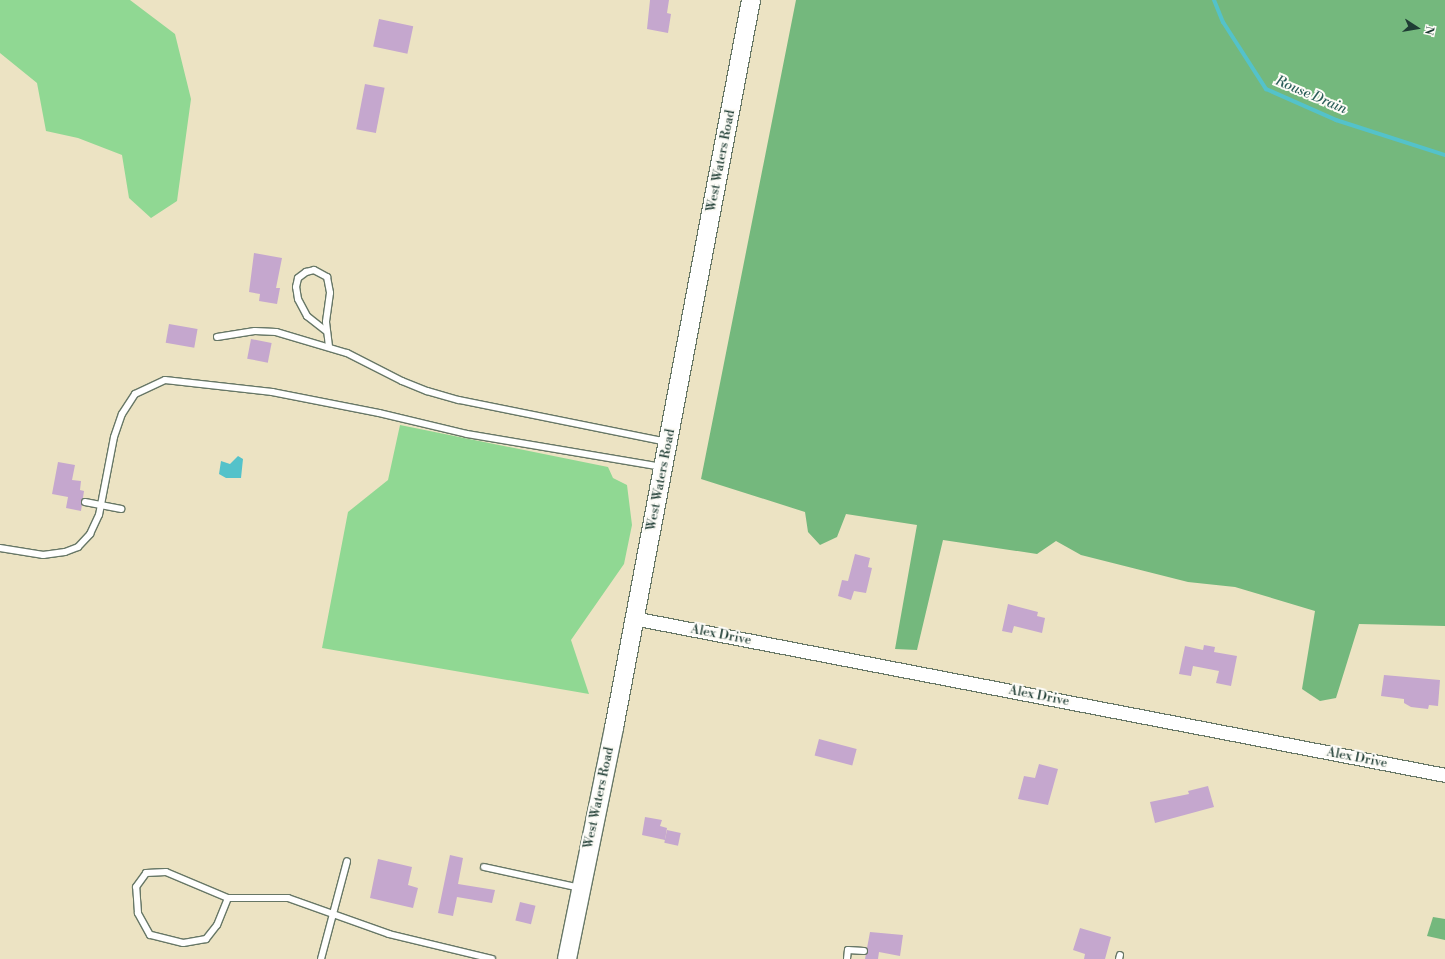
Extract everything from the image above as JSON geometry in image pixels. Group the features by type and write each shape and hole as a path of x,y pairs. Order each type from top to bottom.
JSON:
{"street":[{"name":"West Waters Road","path":"567,959 633,618 664,468 752,0"},
{"name":"Alex Drive","path":"633,618 1445,775"}],"lane":[{"path":"326,331 307,316 298,299 296,287 298,278 306,272 314,270 327,277 330,293 326,331 329,347"},
{"path":"217,337 266,330 347,353 402,381 446,396 668,443"},
{"path":"0,548 43,554 65,552 78,547 90,534 101,505 114,437 122,414 135,394 165,380 272,392 380,413 467,434 664,468"},
{"path":"85,502 121,509"},
{"path":"321,959 347,861"},
{"path":"484,867 580,888"},
{"path":"228,898 216,924 206,939 183,943 150,935 138,913 136,887 146,873 166,872 228,898 288,898 389,934 492,959"},
{"path":"847,959 848,950 864,951"}],"green space":[{"path":"0,0 130,0 175,34 191,99 177,201 151,218 129,198 122,155 78,138 46,131 37,83 0,53"},
{"path":"796,0 1445,0 1445,626 1359,624 1336,698 1320,701 1302,689 1315,611 1235,587 1188,582 1081,555 1056,541 1037,554 943,540 917,650 895,649 917,525 846,514 837,537 820,545 808,532 805,512 701,479"},
{"path":"400,425 608,467 613,478 627,485 632,525 624,564 571,640 589,694 322,648 348,512 388,480"},
{"path":"1433,917 1445,919 1445,940 1427,936"}],"water":[{"path":"238,456 243,459 241,478 226,478 219,474 221,461 230,464"}],"building":[{"path":"650,0 669,0 667,13 671,14 668,33 647,29"},
{"path":"379,19 413,26 407,54 373,46"},
{"path":"365,84 385,88 376,133 356,129"},
{"path":"254,253 282,258 276,288 280,288 277,304 259,301 260,294 249,292"},
{"path":"169,324 198,329 194,348 166,343"},
{"path":"251,339 272,343 268,363 247,359"},
{"path":"58,462 75,465 72,480 81,481 80,490 84,491 81,511 66,508 68,497 52,494"},
{"path":"855,554 870,558 868,567 872,568 866,593 854,591 851,600 838,596 842,580 848,581"},
{"path":"1008,604 1038,612 1037,616 1045,618 1042,633 1014,626 1012,633 1002,631"},
{"path":"1204,645 1215,647 1214,652 1237,656 1231,686 1216,683 1219,671 1193,666 1191,676 1179,674 1185,646 1203,650"},
{"path":"1384,675 1440,680 1438,706 1429,705 1428,709 1411,707 1404,703 1404,699 1381,696"},
{"path":"819,739 857,749 852,766 815,755"},
{"path":"1039,764 1058,769 1048,805 1018,799 1024,776 1035,778"},
{"path":"1208,786 1214,807 1155,823 1150,802 1189,794 1188,791"},
{"path":"645,817 662,820 660,826 667,828 665,840 642,835"},
{"path":"667,830 681,833 678,846 664,843"},
{"path":"450,855 463,858 458,884 495,890 492,903 457,897 453,916 438,913"},
{"path":"378,859 412,867 408,885 418,888 413,908 370,898"},
{"path":"520,902 536,906 531,924 515,920"},
{"path":"1080,928 1111,937 1105,959 1084,959 1085,954 1073,950"},
{"path":"870,932 903,935 900,956 879,952 878,959 865,959"}],"waterway":[{"name":"Rouse Drain","path":"1214,0 1223,22 1266,89 1336,120 1445,155"}]}
